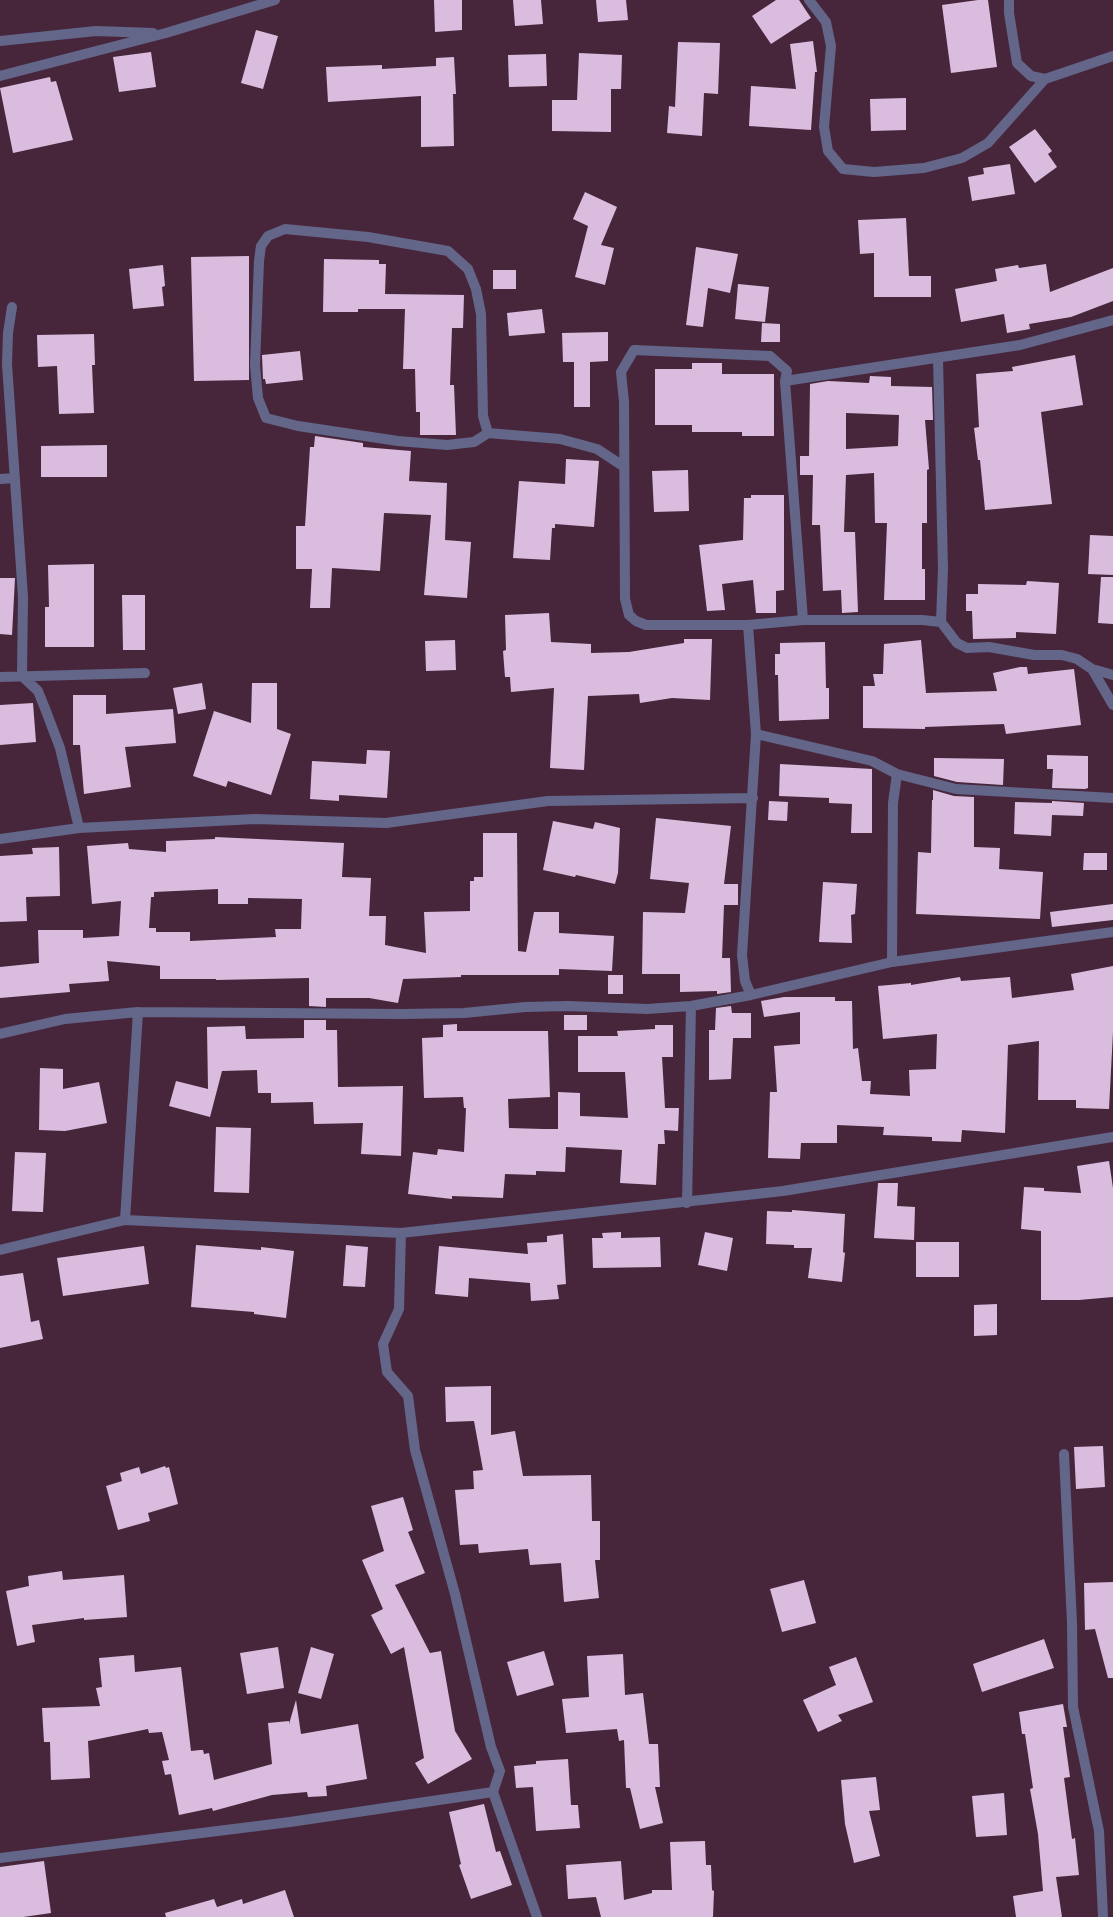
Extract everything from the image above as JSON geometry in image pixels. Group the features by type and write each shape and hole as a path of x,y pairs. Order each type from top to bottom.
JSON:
{"street":[{"path":"0,76 166,33 275,0"},
{"path":"809,0 826,22 831,46 824,127 828,150 843,169 874,172 924,168 962,158 988,143 1045,79 1113,56"},
{"path":"1009,0 1009,13 1017,63 1031,76 1045,79"},
{"path":"0,41 96,31 166,33"},
{"path":"488,433 483,416 481,314 476,289 468,268 448,251 368,237 285,229 268,236 262,246 259,261 255,365 258,398 266,418 334,432 398,441 447,445 474,442 488,433 560,439 596,449 623,466"},
{"path":"12,307 8,333 8,364 23,597 22,676 38,691 60,748 78,828"},
{"path":"785,381 1020,345 1113,320"},
{"path":"802,620 785,381 787,371 770,356 634,350 622,372 624,402 625,599 629,615 636,621 646,625 748,624 802,620 922,620 941,622"},
{"path":"938,359 943,568 941,622 958,643 967,648 989,647 1034,655 1062,655 1077,659 1092,669 1113,675"},
{"path":"0,479 15,478"},
{"path":"748,624 756,734 742,955 745,981 751,995"},
{"path":"1092,669 1113,704"},
{"path":"0,677 145,673"},
{"path":"756,734 872,761 897,774 956,789 1113,798"},
{"path":"892,962 893,803 897,774"},
{"path":"0,839 78,828 255,819 386,823 548,801 753,798"},
{"path":"0,1034 64,1019 138,1012 402,1014 464,1013 525,1007 568,1006 647,1009 691,1006 751,995 892,962 1113,932"},
{"path":"687,1203 691,1006"},
{"path":"125,1220 138,1012"},
{"path":"0,1250 125,1220 402,1232 687,1203 783,1191 927,1169 1113,1137"},
{"path":"402,1232 399,1309 383,1344 387,1372 408,1396 414,1450 455,1594 491,1747 500,1771 493,1792 536,1917"},
{"path":"1064,1454 1072,1623 1073,1707 1099,1831 1103,1917"},
{"path":"0,1858 290,1822 493,1792"}],"building":[{"path":"434,0 462,0 462,30 435,32"},
{"path":"513,0 541,0 543,24 515,26"},
{"path":"596,0 626,0 628,20 598,22"},
{"path":"776,0 799,0 811,18 771,44 752,16"},
{"path":"988,0 997,67 951,73 942,5"},
{"path":"256,30 278,36 263,89 241,83"},
{"path":"813,41 817,72 815,72 811,130 749,126 751,86 796,89 790,44"},
{"path":"678,42 720,43 718,94 704,93 702,136 667,133 669,106 675,107"},
{"path":"151,52 156,87 119,92 113,57"},
{"path":"579,53 622,55 621,89 611,89 611,132 552,131 552,100 577,100"},
{"path":"546,54 547,86 509,87 508,55"},
{"path":"454,57 456,94 453,94 454,146 421,147 421,96 328,102 326,67 382,65 382,69 436,66 436,58"},
{"path":"50,77 51,82 56,81 73,140 13,153 0,88"},
{"path":"906,98 906,130 871,131 870,99"},
{"path":"1035,129 1052,151 1048,154 1057,167 1035,183 1009,147"},
{"path":"1010,164 1015,194 972,201 968,177 984,174 983,168"},
{"path":"585,192 617,207 601,245 614,248 605,285 575,277 588,226 573,219"},
{"path":"906,218 909,276 931,276 931,297 874,297 874,253 860,254 858,220"},
{"path":"696,247 738,254 730,293 708,288 703,327 686,325"},
{"path":"249,256 249,380 194,381 191,257"},
{"path":"324,259 379,260 379,264 386,264 385,294 464,295 463,328 452,328 450,385 454,385 456,435 420,435 420,412 416,412 415,369 403,369 405,309 358,309 358,312 323,312"},
{"path":"1046,264 1050,292 1113,268 1113,301 1071,317 1029,324 1030,329 1007,333 1004,314 961,322 955,289 997,281 995,269 1018,265 1019,268"},
{"path":"163,265 165,286 162,287 164,306 133,309 129,269"},
{"path":"493,270 516,270 516,289 493,289"},
{"path":"738,284 769,287 765,322 735,319"},
{"path":"542,309 545,333 509,336 507,313"},
{"path":"762,323 780,324 780,342 761,342"},
{"path":"608,332 608,361 590,362 590,407 574,407 574,362 563,362 562,333"},
{"path":"94,334 95,365 92,365 94,413 59,414 57,366 38,367 37,335"},
{"path":"300,351 303,380 266,384 265,379 263,379 262,355"},
{"path":"1075,355 1083,405 1041,412 1052,504 985,510 980,460 978,460 974,428 979,427 976,374 1013,371 1012,367"},
{"path":"692,363 722,363 722,374 774,374 774,436 742,436 742,432 692,432 692,425 655,425 655,369 692,369"},
{"path":"870,376 891,377 891,386 932,387 933,420 925,420 929,469 927,470 927,523 922,523 922,569 925,569 925,600 884,600 887,523 875,523 874,473 846,475 844,532 855,532 858,612 842,613 841,590 823,591 820,525 812,525 813,475 800,475 800,456 809,456 810,384 828,381 869,383","holes":["846,413 899,415 898,446 846,449"]},
{"path":"315,436 363,443 363,447 411,451 409,481 447,483 445,540 471,542 467,598 424,595 431,515 384,513 380,571 332,568 330,608 310,608 312,569 296,569 296,526 305,526 310,447 314,447"},
{"path":"107,445 107,477 41,477 41,446"},
{"path":"566,459 599,461 594,527 555,524 555,528 552,528 550,560 513,558 519,481 565,484"},
{"path":"688,470 689,511 654,512 652,471"},
{"path":"751,495 784,495 784,590 776,591 776,613 756,613 753,580 722,584 725,610 707,611 699,545 743,540 744,498 751,498"},
{"path":"1090,535 1113,536 1113,575 1088,574"},
{"path":"94,564 94,647 45,647 45,607 49,607 48,565"},
{"path":"1101,577 1113,577 1113,624 1098,623"},
{"path":"0,578 15,578 12,635 0,634"},
{"path":"1027,581 1059,583 1056,634 1016,632 1016,638 973,639 972,611 966,611 966,594 978,594 978,584 1026,585"},
{"path":"122,595 145,595 145,650 123,650"},
{"path":"549,613 551,642 591,644 591,653 629,652 684,643 684,639 712,639 710,700 672,698 640,703 639,694 588,696 584,770 550,768 554,688 511,692 510,677 505,677 503,651 506,650 505,615"},
{"path":"455,640 456,670 426,671 425,641"},
{"path":"921,640 926,693 997,691 993,673 1020,667 1027,667 1028,674 1074,669 1081,725 1006,734 1004,724 925,727 925,729 863,728 863,686 875,686 873,674 883,674 884,644"},
{"path":"825,642 826,688 829,688 829,719 779,721 778,675 775,675 775,654 780,654 780,643"},
{"path":"202,683 206,709 178,714 173,688"},
{"path":"252,683 277,683 277,729 291,734 271,795 228,781 226,787 193,776 214,711 251,723"},
{"path":"73,695 106,695 106,714 173,709 176,743 125,747 131,787 84,794 80,745 73,745"},
{"path":"33,703 36,742 0,745 0,705"},
{"path":"367,750 390,751 387,798 339,795 339,801 310,799 312,761 366,764"},
{"path":"1047,755 1088,756 1088,788 1052,788 1053,769 1047,769"},
{"path":"934,758 1004,759 1003,785 957,782 934,776"},
{"path":"780,764 872,769 872,833 851,833 852,804 829,803 829,798 779,796"},
{"path":"933,790 954,796 974,797 974,847 1000,848 999,869 1043,872 1040,919 916,914 918,852 931,853"},
{"path":"769,801 788,802 787,821 768,820"},
{"path":"1052,801 1084,803 1083,816 1052,815 1051,836 1014,834 1015,802 1052,803"},
{"path":"656,818 731,826 724,884 738,884 738,905 724,905 722,958 730,958 731,992 717,994 717,991 680,992 680,974 642,974 643,912 685,913 689,883 650,879"},
{"path":"553,821 593,829 595,822 620,828 618,873 615,884 543,870"},
{"path":"483,833 517,833 518,951 526,952 534,912 559,912 559,933 614,936 612,971 559,969 559,975 461,975 461,977 403,979 398,1003 369,998 326,998 326,1007 309,1006 309,978 160,979 160,966 107,961 109,981 69,984 70,992 0,998 0,967 39,963 38,930 83,930 83,938 119,936 121,901 92,904 87,846 128,843 129,849 166,852 166,841 215,839 215,837 344,843 342,877 371,878 369,916 386,916 385,945 426,953 424,912 470,911 470,881 474,881 474,877 483,877","holes":["218,889 218,904 248,904 248,898 302,899 301,929 275,929 276,937 190,941 190,932 156,932 156,928 149,928 151,897 154,897 154,892"]},
{"path":"59,847 60,896 26,897 27,921 0,922 0,856 33,854 32,848"},
{"path":"1084,853 1107,853 1107,870 1083,870"},
{"path":"823,882 857,884 855,914 851,915 852,943 819,942"},
{"path":"1113,904 1113,920 1052,927 1050,912"},
{"path":"1113,966 1113,1032 1109,1109 1076,1108 1076,1100 1038,1100 1039,1041 1008,1045 1005,1133 962,1130 961,1142 932,1141 932,1137 883,1135 884,1127 837,1125 837,1143 801,1143 800,1159 768,1158 770,1092 777,1092 774,1046 800,1044 800,1012 764,1017 761,1001 784,997 835,997 835,1001 852,1001 853,1049 858,1048 862,1081 871,1081 870,1094 910,1096 909,1070 936,1069 937,1034 883,1039 878,986 911,983 911,985 960,977 961,981 1010,977 1012,998 1074,990 1071,974"},
{"path":"608,975 623,975 623,994 608,994"},
{"path":"731,1006 732,1013 751,1013 751,1038 733,1038 731,1079 709,1080 709,1030 715,1030 716,1008"},
{"path":"564,1015 587,1015 587,1030 564,1030"},
{"path":"304,1020 326,1020 326,1030 337,1030 338,1087 403,1086 401,1156 361,1154 363,1123 314,1124 313,1102 271,1103 271,1093 258,1093 257,1070 222,1071 210,1117 169,1106 176,1081 208,1089 207,1027 245,1026 246,1039 304,1038"},
{"path":"457,1024 457,1031 548,1031 550,1097 508,1099 509,1128 543,1129 558,1129 558,1092 580,1093 580,1116 628,1118 625,1072 578,1072 578,1036 618,1036 617,1031 655,1029 655,1025 673,1025 673,1057 662,1057 665,1108 679,1108 678,1131 664,1130 665,1144 658,1144 656,1185 620,1183 622,1150 566,1147 565,1172 536,1171 536,1175 505,1174 503,1198 452,1196 452,1199 408,1194 413,1152 437,1155 438,1149 464,1152 466,1108 464,1108 463,1097 424,1098 422,1038 443,1037 443,1025"},
{"path":"40,1068 63,1069 63,1089 99,1082 107,1123 65,1131 39,1130"},
{"path":"216,1127 251,1128 249,1193 214,1192"},
{"path":"15,1152 46,1153 43,1212 12,1211"},
{"path":"1109,1161 1113,1188 1113,1297 1079,1300 1041,1300 1041,1231 1021,1229 1024,1187 1044,1188 1044,1191 1081,1193 1077,1166"},
{"path":"878,1183 898,1183 897,1206 915,1207 914,1240 874,1238"},
{"path":"792,1210 845,1214 843,1252 845,1253 842,1282 808,1278 812,1248 794,1248 794,1245 766,1244 767,1211 792,1212"},
{"path":"621,1232 621,1238 660,1237 661,1267 593,1268 592,1238 603,1238 602,1233"},
{"path":"705,1232 733,1238 727,1271 698,1265"},
{"path":"563,1234 566,1284 557,1285 559,1299 531,1301 530,1283 469,1278 468,1297 435,1294 439,1246 528,1254 527,1243 547,1242 547,1236"},
{"path":"916,1242 959,1242 959,1277 916,1277"},
{"path":"196,1245 261,1250 261,1247 294,1251 286,1318 254,1314 254,1312 191,1307"},
{"path":"346,1245 368,1247 365,1287 343,1286"},
{"path":"144,1246 149,1284 63,1296 57,1258"},
{"path":"23,1273 31,1322 39,1320 43,1339 0,1348 0,1276"},
{"path":"997,1304 997,1335 974,1336 974,1305"},
{"path":"491,1386 491,1435 515,1431 523,1476 591,1475 592,1521 600,1521 600,1560 595,1560 599,1598 564,1602 561,1563 530,1565 528,1549 479,1553 478,1544 460,1545 455,1490 474,1489 473,1471 483,1470 474,1421 446,1422 445,1387"},
{"path":"1103,1446 1105,1487 1076,1489 1074,1447"},
{"path":"165,1466 166,1468 169,1467 178,1504 148,1513 150,1521 118,1530 106,1486 122,1481 120,1473 139,1467 141,1474"},
{"path":"403,1497 413,1530 408,1532 425,1573 395,1585 430,1653 441,1651 455,1731 472,1759 428,1784 415,1763 424,1758 404,1647 391,1654 371,1615 383,1609 362,1560 384,1551 371,1506"},
{"path":"62,1571 63,1580 124,1575 127,1617 84,1620 84,1618 32,1625 35,1642 17,1646 6,1591 29,1586 28,1576"},
{"path":"804,1580 816,1623 782,1632 770,1589"},
{"path":"1113,1582 1113,1678 1108,1678 1095,1629 1085,1630 1084,1583"},
{"path":"1044,1639 1054,1668 982,1692 973,1664"},
{"path":"278,1647 284,1688 247,1694 240,1653"},
{"path":"311,1647 334,1654 321,1699 298,1693"},
{"path":"544,1651 554,1685 517,1696 507,1662"},
{"path":"623,1654 625,1695 643,1693 649,1744 658,1744 660,1787 655,1787 663,1823 640,1829 630,1788 626,1788 624,1740 619,1741 617,1729 566,1733 562,1699 589,1697 587,1656"},
{"path":"134,1655 135,1672 181,1667 191,1751 203,1750 204,1754 209,1753 214,1780 272,1764 268,1723 289,1721 289,1724 296,1700 301,1734 358,1724 367,1779 326,1786 327,1796 308,1797 307,1792 272,1795 213,1811 212,1808 179,1815 171,1774 165,1775 162,1761 169,1760 162,1732 149,1733 148,1729 88,1741 90,1778 51,1780 50,1742 44,1742 42,1708 100,1706 96,1688 102,1687 99,1658"},
{"path":"856,1657 873,1702 838,1715 842,1721 818,1732 803,1700 836,1685 829,1667"},
{"path":"1063,1704 1067,1727 1063,1727 1070,1777 1064,1778 1072,1839 1075,1838 1079,1875 1056,1877 1062,1917 1016,1917 1013,1896 1043,1891 1038,1834 1030,1789 1033,1788 1025,1734 1022,1734 1019,1712"},
{"path":"568,1759 571,1805 578,1805 580,1828 536,1831 533,1787 516,1788 514,1766 536,1764 536,1761"},
{"path":"876,1777 880,1810 869,1811 880,1856 854,1863 845,1824 841,1780"},
{"path":"1004,1793 1007,1835 976,1837 972,1796"},
{"path":"484,1804 496,1852 500,1851 512,1885 471,1899 459,1865 461,1864 449,1812"},
{"path":"705,1841 706,1865 711,1865 712,1890 714,1891 713,1917 601,1917 596,1897 568,1899 566,1865 621,1861 624,1900 652,1893 652,1890 672,1890 670,1842"},
{"path":"44,1861 51,1913 23,1917 0,1917 0,1867"},
{"path":"285,1890 294,1917 166,1917 165,1913 214,1899 217,1907 242,1899 243,1904"}]}
